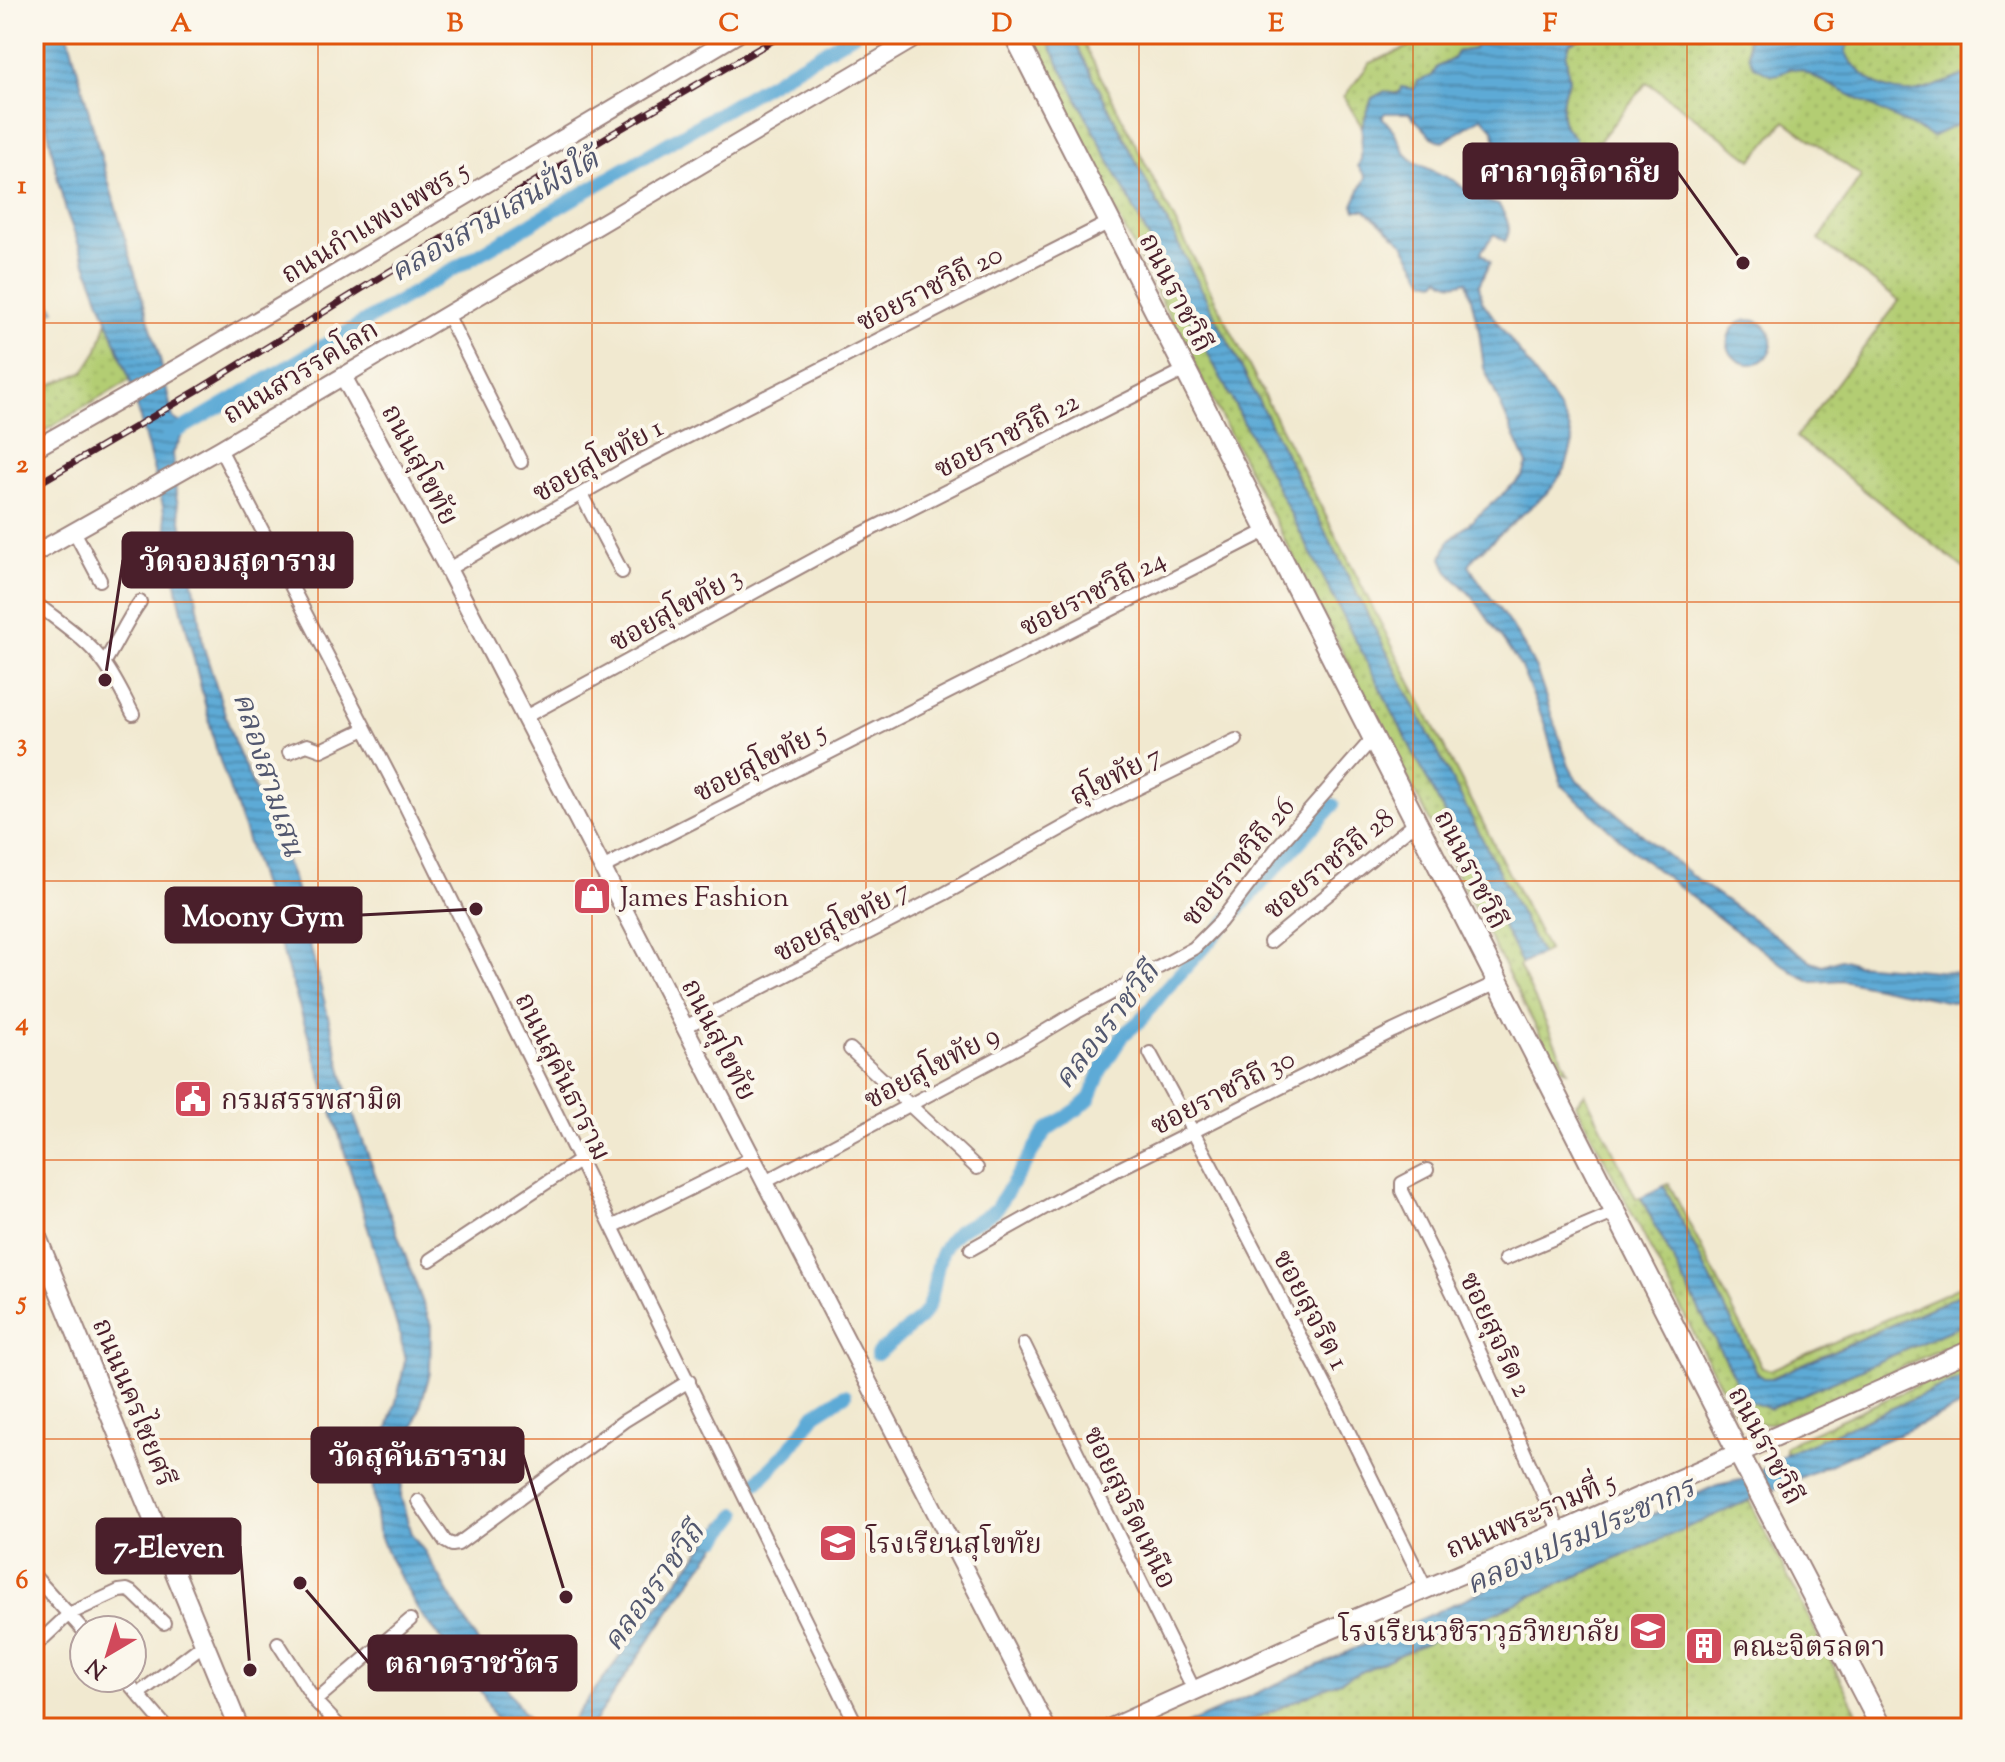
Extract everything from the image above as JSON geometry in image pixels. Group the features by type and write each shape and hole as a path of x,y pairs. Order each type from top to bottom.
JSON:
{"main road":[{"name":"ถนนราชวิถี","path":"1014,34 1882,1728"},
{"name":"ถนนนครไชยศรี","path":"34,1230 239,1728"},
{"name":"ถนนพระรามที่ 5","path":"1111,1728 1971,1350"}],"street":[{"name":"ถนนกำแพงเพชร 5","path":"34,449 182,365 738,34"},
{"name":"ถนนสวรรคโลก","path":"34,554 215,452 922,34"},
{"name":"ซอยราชวิถี 20","path":"770,395 1110,222"},
{"path":"447,314 521,462"},
{"name":"ซอยราชวิถี 22","path":"848,541 1185,370"},
{"name":"ถนนสุโขทัย","path":"343,376 448,569 1047,1728"},
{"name":"ซอยสุโขทัย 1","path":"448,569 634,464 770,395"},
{"name":"ถนนสุคันธาราม","path":"215,452 419,834 858,1728"},
{"path":"581,494 622,572"},
{"name":"ซอยราชวิถี 24","path":"937,697 1268,530"},
{"path":"74,531 100,580"},
{"name":"ซอยสุโขทัย 3","path":"525,717 848,541"},
{"path":"104,663 140,602"},
{"path":"34,614 42,608 75,634 104,663 133,714"},
{"name":"ซอยสุโขทัย 5","path":"602,868 937,697"},
{"path":"289,752 307,745 321,750 365,729"},
{"name":"ซอยราชวิถี 26","path":"1118,990 1194,948 1220,922 1280,844 1373,738"},
{"name":"สุโขทัย 7","path":"1017,853 1107,803 1236,740"},
{"name":"ซอยราชวิถี 28","path":"1270,942 1416,822"},
{"name":"ซอยสุโขทัย 7","path":"685,1027 944,894 1017,853"},
{"name":"ซอยราชวิถี 30","path":"971,1249 1069,1194 1393,1031 1498,982"},
{"name":"ซอยสุโขทัย 9","path":"765,1182 1022,1045 1118,990"},
{"path":"850,1049 977,1168"},
{"name":"ซอยสุจริต 1","path":"1150,1053 1333,1400 1426,1589"},
{"path":"612,1227 752,1158"},
{"path":"430,1260 579,1161"},
{"name":"ซอยสุจริต 2","path":"1427,1170 1402,1183 1402,1191 1460,1308 1560,1532"},
{"path":"1505,1259 1616,1212"},
{"name":"ซอยสุจริตเหนือ","path":"1024,1344 1194,1690"},
{"path":"418,1501 445,1541 458,1544 624,1421 689,1381"},
{"path":"34,1576 69,1614 109,1594 127,1590 164,1623"},
{"path":"34,1647 68,1615"},
{"path":"315,1701 410,1620"},
{"path":"278,1643 315,1701 341,1728"},
{"path":"148,1686 204,1644"},
{"path":"138,1694 167,1728"}],"green space":[{"path":"1024,34 1044,34 1522,964 1519,966 1568,1070 1557,1067 1529,1014"},
{"path":"1071,34 1079,34 1548,950 1541,954"},
{"path":"1439,34 1480,34 1474,49 1457,52 1453,59 1437,67 1432,76 1418,82 1414,89 1372,98 1362,127 1344,97 1370,63"},
{"path":"1592,34 1971,34 1971,574 1796,437 1899,301 1819,240 1861,176 1785,121 1752,160 1647,82 1592,150 1575,149 1575,138 1562,117 1569,81 1566,55 1570,43"},
{"path":"107,320 130,380 34,437 34,391 84,372 98,350"},
{"path":"1585,1093 1636,1198 1641,1198 1746,1400 1770,1409 1971,1321 1971,1336 1775,1423 1757,1422 1741,1416 1732,1408 1576,1104"},
{"path":"1669,1184 1762,1367 1770,1370 1971,1282 1971,1290 1771,1378 1764,1378 1758,1374 1664,1186"},
{"path":"1971,1361 1971,1374 1786,1454 1785,1447 1800,1438"},
{"name":"โรงเรียนวชิราวุธวิทยาลัย","path":"1749,1500 1865,1728 1234,1728"}],"water":[{"path":"34,34 68,34 159,355 173,418 182,424 183,434 173,453 176,495 203,645 234,742 293,878 353,1114 431,1325 430,1373 403,1466 401,1497 411,1534 521,1710 537,1728 500,1728 462,1664 420,1613 378,1531 372,1481 398,1395 405,1360 400,1336 255,864 216,749 178,594 163,506 130,380 59,185 34,62"},
{"path":"1044,34 1071,34 1541,954 1522,964"},
{"path":"1480,34 1502,34 1508,39 1518,34 1592,34 1570,43 1566,55 1569,81 1562,117 1575,138 1575,149 1566,161 1538,182 1522,182 1511,176 1501,162 1493,129 1482,117 1443,142 1432,137 1409,113 1385,113 1382,117 1414,162 1455,181 1474,197 1499,205 1509,231 1505,241 1494,234 1481,252 1490,262 1479,285 1482,301 1568,424 1573,443 1565,469 1549,491 1476,555 1469,565 1519,637 1536,669 1569,766 1577,781 1700,882 1811,961 1823,965 1841,959 1856,964 1971,974 1971,1006 1842,980 1813,982 1796,974 1728,925 1633,851 1562,786 1544,722 1521,667 1472,596 1448,572 1442,558 1448,542 1523,476 1527,464 1484,368 1467,281 1453,284 1440,277 1436,282 1425,280 1402,242 1365,210 1356,210 1353,205 1366,177 1358,166 1362,127 1372,98 1385,91 1396,94 1401,87 1414,89 1418,81 1432,76 1437,67 1453,59 1457,52 1474,49"},
{"path":"1747,34 1871,34 1850,41 1845,51 1855,67 1869,79 1895,91 1913,92 1971,73 1971,118 1932,137 1801,70 1790,68 1780,74 1772,74 1754,66 1749,55"},
{"path":"37,280 55,310 34,323 34,282"},
{"path":"1750,320 1765,327 1772,342 1765,357 1750,364 1735,357 1728,342 1735,327"},
{"path":"1664,1186 1758,1374 1764,1378 1772,1378 1971,1290 1971,1321 1770,1409 1746,1400 1641,1198"},
{"path":"1971,1374 1971,1402 1234,1728 1179,1728 1717,1485 1750,1478 1786,1454"},
{"path":"722,1522 731,1526 590,1728 566,1728"}],"waterway":[{"name":"คลองสามเสนฝั่งใต้","path":"168,437 854,34"},
{"name":"คลองราชวิถี","path":"877,1354 925,1312 942,1253 953,1236 996,1209 1048,1129 1090,1098 1101,1070 1123,1035 1141,1020 1333,805"},
{"name":"คลองราชวิถี","path":"757,1482 789,1450 815,1414 845,1395"},
{"name":"คลองราชวิถี","path":"718,1538 737,1514"}],"railway":[{"path":"34,486 198,390 610,135 784,34"}],"place":[{"name":"ศาลาดุสิดาลัย","path":"1743,263"},
{"name":"วัดจอมสุดาราม","path":"105,680"},
{"name":"James Fashion","path":"592,896"},
{"name":"Moony Gym","path":"476,909"},
{"name":"กรมสรรพสามิต","path":"193,1099"},
{"name":"โรงเรียนสุโขทัย","path":"838,1543"},
{"name":"ตลาดราชวัตร","path":"300,1583"},
{"name":"วัดสุคันธาราม","path":"566,1597"},
{"name":"โรงเรียนวชิราวุธวิทยาลัย","path":"1648,1631"},
{"name":"คณะจิตรลดา","path":"1704,1646"},
{"name":"7-Eleven","path":"250,1670"}],"water label":[{"name":"คลองสามเสน","path":"269,774"},
{"name":"คลองเปรมประชากร","path":"1580,1535"}]}
